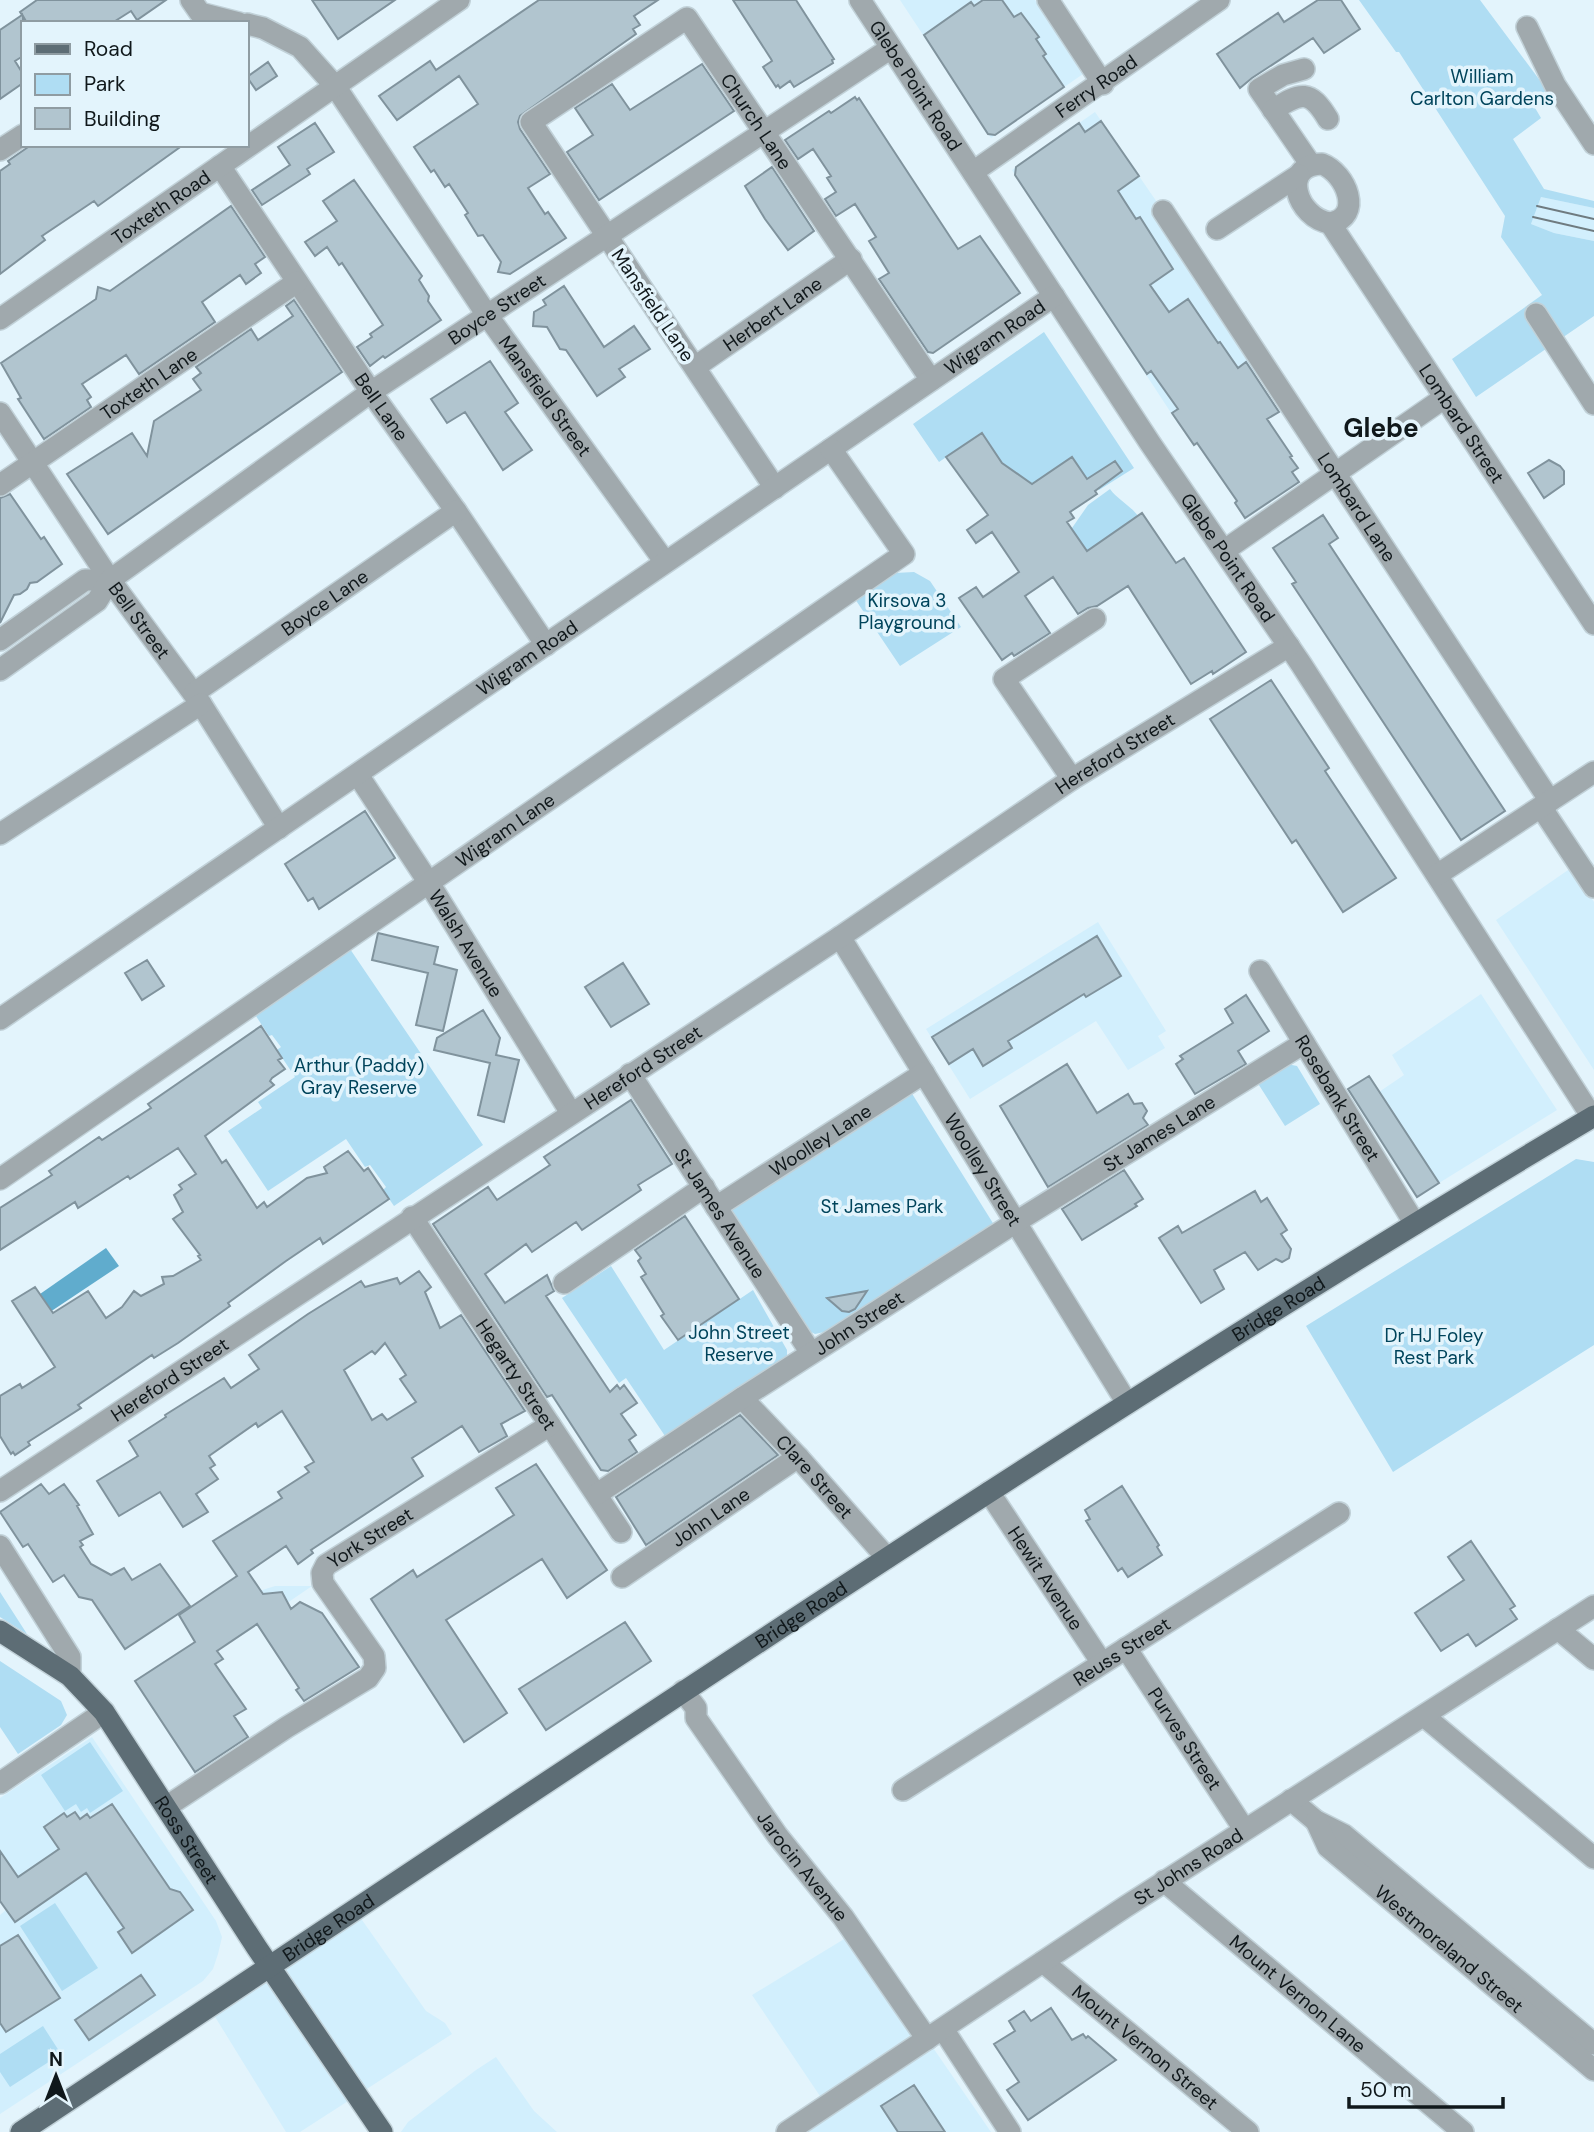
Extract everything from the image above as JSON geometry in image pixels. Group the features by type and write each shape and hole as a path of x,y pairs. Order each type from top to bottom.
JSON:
{"main road":[{"name":"Bridge Road","path":"21,2132 683,1691 989,1492 1415,1224 1593,1117"},
{"path":"0,1630 70,1676"},
{"name":"Ross Street","path":"70,1676 104,1712 270,1967 382,2132"}],"street":[{"name":"Toxteth Road","path":"248,147 459,0"},
{"name":"Glebe Point Road","path":"860,0 1150,443 1289,646 1593,1117"},
{"path":"1048,0 1102,83"},
{"name":"Ferry Road","path":"973,172 1219,0"},
{"path":"192,12 231,21"},
{"name":"Church Lane","path":"531,122 687,18 931,380"},
{"name":"Mansfield Street","path":"248,24 262,28 300,47 335,86 487,315 665,562"},
{"path":"1527,27 1555,85 1594,144"},
{"name":"Boyce Street","path":"0,670 97,601 110,580 371,392 891,48"},
{"path":"1304,69 1283,75 1259,89 1305,170"},
{"path":"1273,110 1294,97 1307,96 1316,101 1328,119"},
{"name":"Mansfield Lane","path":"531,122 775,488"},
{"path":"0,150 21,136"},
{"name":"Toxteth Road","path":"0,319 247,147"},
{"path":"1217,229 1305,170 1322,164 1334,170 1347,189 1348,204 1338,221 1329,223 1316,219 1300,203 1296,186 1305,170"},
{"name":"Bell Lane","path":"220,166 371,392 547,645"},
{"name":"Lombard Lane","path":"1163,211 1335,473 1545,804 1594,887"},
{"name":"Lombard Street","path":"1329,223 1594,624"},
{"name":"Herbert Lane","path":"695,367 851,259"},
{"name":"Toxteth Lane","path":"0,485 297,282"},
{"name":"Wigram Road","path":"0,1019 1054,296"},
{"path":"1536,314 1594,404"},
{"path":"1225,550 1444,398"},
{"name":"Bell Street","path":"0,413 110,580 197,699 279,828"},
{"name":"Wigram Lane","path":"0,1179 904,554 831,449"},
{"name":"Boyce Lane","path":"0,834 197,699 456,511"},
{"name":"Boyce Street","path":"0,640 85,580 110,580"},
{"path":"1072,779 1004,679 1095,619"},
{"name":"Hereford Street","path":"0,1491 840,937 1072,779 1289,646"},
{"path":"1437,875 1594,772"},
{"name":"Walsh Avenue","path":"358,775 429,883 571,1113"},
{"name":"Woolley Street","path":"840,937 1127,1403"},
{"name":"Rosebank Street","path":"1260,971 1415,1224"},
{"name":"St James Lane","path":"1016,1222 1304,1043"},
{"name":"Woolley Lane","path":"716,1207 924,1073"},
{"name":"St James Avenue","path":"630,1074 811,1353"},
{"path":"564,1283 704,1187"},
{"name":"Hegarty Street","path":"412,1217 621,1532"},
{"name":"John Street","path":"597,1494 1016,1222"},
{"name":"Clare Street","path":"742,1398 799,1457 887,1558"},
{"name":"York Street","path":"166,1807 287,1727 368,1678 375,1668 374,1656 323,1583 322,1573 326,1565 550,1425"},
{"name":"John Lane","path":"622,1577 799,1457"},
{"name":"Hewit Avenue","path":"989,1492 1102,1663"},
{"name":"Reuss Street","path":"902,1790 1339,1513"},
{"name":"Ross Street","path":"0,1546 70,1657 70,1676"},
{"name":"St Johns Road","path":"787,2132 1164,1881 1594,1606"},
{"path":"1559,1629 1594,1659"},
{"name":"Purves Street","path":"1126,1648 1244,1829"},
{"name":"Jarocin Avenue","path":"683,1691 696,1708 696,1718 776,1835 1010,2132"},
{"path":"0,1783 104,1712"},
{"path":"1424,1716 1594,1858"},
{"name":"Westmoreland Street","path":"1291,1800 1316,1821 1344,1835 1594,2044"},
{"name":"Westmoreland Street","path":"1316,1821 1328,1847 1594,2070"},
{"name":"Mount Vernon Lane","path":"1164,1881 1463,2132"},
{"name":"Mount Vernon Street","path":"1043,1962 1248,2132"}],"shaded area":[{"path":"900,0 1035,0 1083,74 991,138"},
{"path":"1095,112 1163,211 1257,373 1179,425 1012,170"},
{"path":"1541,197 1594,208 1594,241 1554,233 1531,224"},
{"path":"1571,868 1594,902 1594,1070 1496,920"},
{"path":"1098,922 1166,1031 1158,1036 1165,1048 1128,1070 1096,1021 970,1099 926,1029"},
{"path":"1481,994 1557,1110 1439,1183 1379,1092 1404,1075 1392,1055"},
{"path":"106,1248 119,1266 50,1312 40,1294"},
{"path":"275,1586 312,1586 258,1623 241,1597"},
{"path":"92,1737 216,1921 222,1937 218,1954 213,1969 203,1981 0,2114 0,1915 6,1910 0,1901 0,1798"},
{"path":"355,1910 426,2011 445,2023 452,2034 300,2132 286,2132 209,2007"},
{"path":"854,1933 991,2132 787,2132 826,2105 752,1995"},
{"path":"496,2057 534,2111 557,2132 401,2132 408,2122"}],"green space":[{"name":"William Carlton Gardens","path":"1359,0 1480,0 1547,90 1531,101 1541,118 1513,139 1544,189 1594,201 1594,208 1541,197 1531,224 1554,233 1594,241 1594,316 1476,397 1452,359 1542,295 1501,237 1505,216 1399,52 1396,52"},
{"path":"1044,332 1134,468 1099,490 1090,477 1032,484 996,459 998,457 982,433 939,462 913,424"},
{"path":"1110,489 1138,516 1087,551 1050,543 1072,528 1088,505"},
{"name":"Kirsova 3 Playground","path":"914,572 930,581 961,627 900,666 855,599 895,573"},
{"name":"Arthur (Paddy) Gray Reserve","path":"350,949 483,1145 394,1206 383,1190 386,1187 370,1165 365,1167 346,1139 268,1191 228,1131 262,1108 258,1102 295,1077 277,1050 281,1047 272,1035 269,1036 254,1013"},
{"path":"1287,1064 1297,1066 1320,1104 1285,1126 1257,1082"},
{"name":"St James Park","path":"911,1092 996,1228 829,1331 815,1334 807,1330 728,1209"},
{"name":"Dr HJ Foley Rest Park","path":"1576,1159 1594,1162 1594,1345 1393,1472 1306,1326"},
{"name":"John Street Reserve","path":"611,1266 664,1350 753,1290 787,1350 787,1356 665,1436 626,1378 619,1383 562,1298"},
{"path":"0,1592 27,1634 0,1617"},
{"path":"0,1661 61,1701 67,1715 61,1725 18,1754 0,1727"},
{"path":"90,1742 123,1791 90,1813 87,1808 81,1812 76,1804 65,1811 41,1775"},
{"path":"55,1903 98,1968 62,1991 20,1926"},
{"path":"43,2026 61,2054 10,2087 0,2072 0,2054"}],"building":[{"path":"37,0 166,0 137,20 131,11 115,21 26,21 23,16 21,57 15,61 21,71 21,84 0,99 0,30 22,15 20,12"},
{"path":"312,0 395,0 338,39"},
{"path":"539,0 658,0 634,16 640,25 633,29 636,34 520,116 520,129 550,174 528,188 545,214 548,212 566,238 510,274 498,272 501,262 483,235 478,236 465,215 468,213 449,184 445,187 414,147 478,104 459,76 397,120 379,96 430,61 436,70"},
{"path":"733,0 796,0 834,59 833,63 794,87 790,81 780,88 778,85 776,87 763,67 772,61"},
{"path":"983,0 1002,0 1014,17 1021,13 1039,37 1036,39 1046,54 1043,56 1064,87 995,135 988,134 924,35 971,2 974,6"},
{"path":"1318,0 1341,0 1360,29 1324,53 1313,38 1240,88 1217,54 1278,13 1284,22"},
{"path":"268,62 277,76 256,90 248,76"},
{"path":"702,64 734,111 599,200 567,152 593,135 575,108 612,84 630,110"},
{"path":"855,97 857,100 859,98 958,249 980,236 1020,293 933,353 928,352 879,279 889,273 869,241 876,237 855,204 836,216 825,199 836,192 827,178 831,176 813,149 798,159 785,140"},
{"path":"1101,121 1139,176 1118,191 1136,219 1140,217 1173,269 1150,285 1169,312 1188,299 1238,368 1246,362 1279,412 1267,419 1292,456 1290,457 1298,468 1292,472 1299,482 1245,518 1235,503 1237,501 1197,443 1194,445 1172,413 1178,409 1151,371 1147,374 1015,175 1016,167 1079,123 1085,132"},
{"path":"315,123 334,152 307,169 310,174 262,205 252,190 290,165 278,147"},
{"path":"28,147 180,147 98,206 94,201 42,236 45,240 0,274 0,171 10,164 8,161"},
{"path":"772,167 814,231 788,250 745,186"},
{"path":"354,180 422,276 419,280 429,296 428,301 441,320 370,366 357,347 383,325 342,263 339,265 327,247 315,256 305,242 337,221 323,201"},
{"path":"231,206 265,257 255,264 261,273 246,284 240,275 202,302 215,322 139,374 126,355 82,384 91,397 87,400 91,407 44,439 18,399 21,398 1,363 96,299 98,287 110,291"},
{"path":"564,286 604,347 634,326 650,349 619,369 625,377 597,396 566,350 560,349 547,327 533,326 534,312 546,305 543,300"},
{"path":"294,300 342,372 108,534 67,474 132,433 147,456 154,421 201,390 193,379 201,373 196,367 251,329 258,340 293,316 286,306"},
{"path":"490,361 518,403 505,412 532,450 503,470 465,412 447,423 431,399"},
{"path":"982,433 1002,463 1032,484 1072,457 1087,479 1115,461 1122,471 1095,491 1097,494 1070,512 1074,518 1067,522 1087,551 1142,513 1176,563 1184,558 1246,652 1213,674 1212,671 1191,684 1128,586 1097,606 1078,614 1053,577 1025,596 1050,633 1014,656 1012,653 1002,660 959,598 976,587 983,597 1019,572 992,532 976,543 967,530 988,515 946,457"},
{"path":"1549,460 1564,471 1564,484 1544,498 1528,473"},
{"path":"10,494 62,564 37,582 30,583 20,594 14,595 0,623 0,498"},
{"path":"1323,515 1338,538 1329,544 1505,811 1461,840 1292,584 1296,582 1273,548"},
{"path":"1271,680 1329,768 1325,771 1396,878 1343,912 1296,840 1292,843 1210,719"},
{"path":"365,811 395,858 319,909 313,898 308,901 285,864"},
{"path":"378,933 438,947 434,964 457,970 443,1031 416,1025 428,973 372,960"},
{"path":"1097,936 1121,976 1086,997 1084,994 1008,1041 1012,1048 983,1066 973,1049 949,1064 932,1037"},
{"path":"147,960 164,986 142,1000 125,973"},
{"path":"623,963 649,1004 611,1027 585,987"},
{"path":"1246,995 1269,1031 1238,1051 1246,1064 1195,1094 1176,1064 1183,1059 1180,1056 1233,1023 1225,1009"},
{"path":"483,1010 500,1038 496,1055 519,1060 504,1122 478,1115 490,1063 434,1050 437,1038"},
{"path":"261,1026 282,1058 278,1060 285,1069 272,1078 270,1081 274,1085 205,1136 222,1163 226,1160 257,1208 264,1202 267,1207 307,1178 327,1173 324,1167 348,1151 364,1171 368,1168 389,1199 323,1244 320,1238 228,1303 230,1306 178,1343 154,1358 152,1355 78,1405 81,1408 28,1442 30,1445 15,1455 13,1452 11,1454 0,1436 0,1396 20,1384 22,1388 55,1367 12,1301 35,1287 53,1313 88,1291 106,1318 122,1307 134,1291 141,1296 164,1284 162,1277 173,1276 201,1260 173,1219 183,1212 174,1195 182,1189 179,1185 196,1174 178,1148 78,1208 75,1202 0,1250 0,1208 52,1175 49,1171 99,1137 102,1140 151,1108 148,1104"},
{"path":"1067,1064 1097,1113 1128,1094 1134,1104 1142,1103 1147,1111 1143,1118 1148,1125 1048,1187 1000,1106"},
{"path":"1369,1076 1439,1183 1417,1197 1348,1089"},
{"path":"631,1100 672,1164 638,1185 641,1190 582,1230 576,1222 532,1252 526,1244 485,1274 505,1303 547,1275 554,1291 546,1296 610,1392 617,1385 620,1389 624,1385 637,1403 621,1414 636,1435 629,1440 637,1452 608,1471 601,1470 552,1395 547,1397 433,1224 488,1187 497,1200 550,1165 544,1157"},
{"path":"1124,1170 1143,1199 1135,1204 1137,1206 1082,1240 1062,1209"},
{"path":"1255,1191 1261,1202 1267,1198 1287,1230 1281,1234 1291,1249 1289,1258 1282,1262 1276,1259 1258,1270 1245,1252 1214,1270 1224,1289 1201,1303 1159,1238 1178,1226 1182,1233"},
{"path":"685,1216 739,1299 678,1340 661,1316 664,1314 641,1277 646,1274 638,1261 641,1258 635,1250"},
{"path":"419,1271 431,1287 425,1292 440,1328 461,1315 525,1411 501,1424 507,1436 479,1452 462,1426 412,1458 423,1476 311,1550 313,1553 298,1564 286,1546 248,1572 263,1594 282,1592 291,1609 300,1602 322,1613 359,1667 304,1701 296,1690 299,1688 257,1624 217,1651 223,1659 215,1664 246,1709 234,1716 248,1737 195,1772 135,1681 195,1642 179,1615 237,1576 213,1541 282,1498 278,1492 309,1472 305,1467 314,1462 282,1411 258,1427 256,1423 209,1456 215,1465 210,1468 218,1479 196,1494 208,1512 183,1527 160,1492 119,1516 97,1481 138,1456 129,1441 166,1417 165,1415 224,1378 231,1388 259,1369 249,1355 308,1314 361,1281 365,1287 397,1278 400,1284","holes":["385,1343 406,1375 400,1379 416,1402 387,1420 382,1414 372,1420 344,1370 372,1351 375,1354"]},
{"path":"867,1291 855,1309 849,1312 842,1311 827,1298"},
{"path":"740,1415 778,1455 646,1545 616,1497"},
{"path":"536,1464 607,1570 567,1598 542,1559 446,1620 507,1713 464,1742 371,1599 413,1570 417,1577 514,1515 496,1488"},
{"path":"41,1484 49,1494 64,1484 79,1505 77,1506 93,1534 80,1541 83,1545 80,1547 91,1564 111,1575 124,1568 132,1580 160,1564 190,1606 125,1649 92,1600 79,1597 64,1575 53,1582 28,1544 23,1547 0,1512"},
{"path":"1122,1486 1159,1545 1157,1547 1162,1555 1128,1577 1122,1568 1118,1571 1086,1521 1090,1519 1085,1510"},
{"path":"1471,1541 1515,1606 1510,1609 1517,1619 1476,1646 1468,1634 1441,1651 1415,1613 1464,1580 1448,1557"},
{"path":"625,1622 651,1661 546,1730 519,1689"},
{"path":"112,1804 170,1889 180,1892 193,1910 132,1953 118,1932 124,1928 86,1873 15,1922 0,1901 0,1851 18,1877 59,1849 44,1827 64,1813 67,1817 75,1812 80,1819 87,1814 90,1818"},
{"path":"18,1935 60,1998 6,2032 0,2023 0,1946"},
{"path":"141,1975 155,1995 89,2040 75,2020"},
{"path":"1051,2008 1072,2040 1083,2034 1086,2038 1088,2036 1116,2060 1028,2120 1007,2090 1019,2082 994,2044 1015,2031 1009,2021 1024,2011 1031,2021"},
{"path":"914,2085 945,2132 898,2132 881,2106"}],"tram line":[{"path":"1537,206 1594,219"},
{"path":"1533,217 1594,231"}],"district":[{"name":"Glebe","path":"1381,428"}]}
